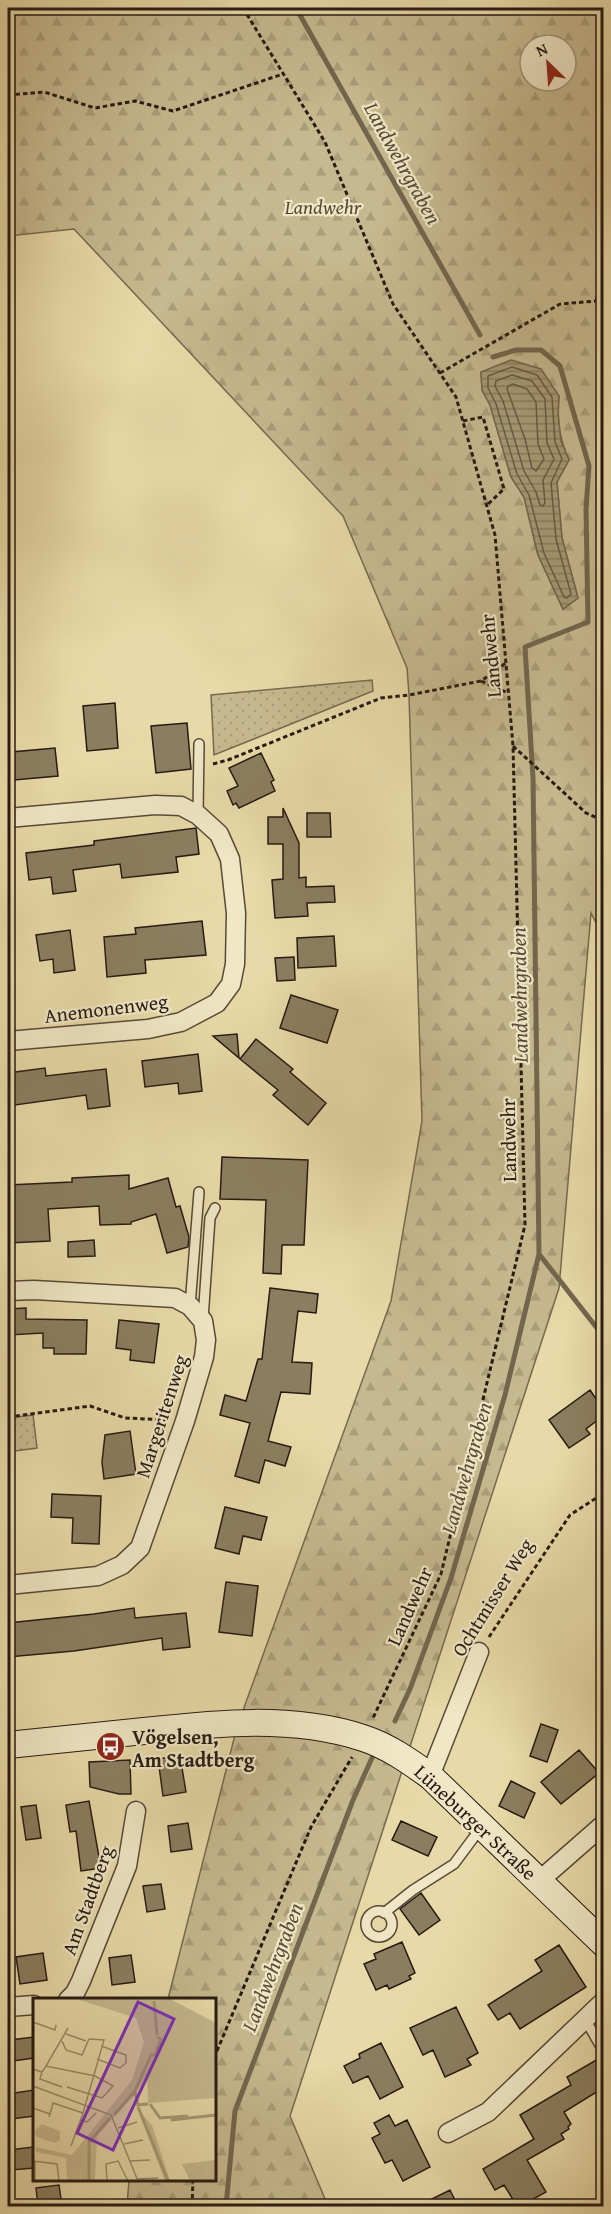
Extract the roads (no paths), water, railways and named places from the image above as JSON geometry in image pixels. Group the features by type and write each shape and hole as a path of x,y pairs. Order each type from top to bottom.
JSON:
{"street":[{"name":"Anemonenweg","path":"8,818 154,805 181,806 198,815 219,834 230,859 235,902 235,964 231,984 217,1003 181,1022 148,1029 8,1041"},
{"path":"8,1291 34,1290 175,1298 190,1306 203,1321"},
{"name":"Margeritenweg","path":"8,1585 98,1576 122,1565 140,1548 185,1421 204,1357 206,1340 203,1321"},
{"name":"Ochtmisser Weg","path":"430,1776 479,1652"},
{"name":"Lüneburger Straße","path":"8,1745 229,1722 283,1724 327,1729 364,1738 400,1754 430,1776 603,1944"},
{"name":"Am Stadtberg","path":"70,1998 81,1981 127,1866 136,1811"},
{"path":"539,1881 603,1824"},
{"path":"448,2133 488,2112 603,2001"},
{"path":"8,2007 33,2005"}],"lane":[{"path":"198,815 199,744"},
{"path":"190,1306 199,1192"},
{"path":"203,1321 210,1218 215,1208"},
{"path":"384,1913 413,1890 454,1864 482,1826"},
{"path":"585,2019 603,2052"}],"water":[{"path":"511,360 541,369 559,396 561,441 569,460 557,482 562,538 578,598 563,609 538,555 524,497 511,477 490,405 482,390 481,372"}],"waterway":[{"name":"Landwehrgraben","path":"296,8 480,335"},
{"name":"Landwehrgraben","path":"395,1721 410,1689 451,1578 505,1395 539,1254 533,778 525,647 588,622 586,509 589,466 560,366 541,350 516,350 493,357"},
{"path":"539,1254 604,1337"},
{"name":"Landwehrgraben","path":"226,2206 235,2111 353,1800 376,1749"}],"place":[{"name":"Vögelsen, Am Stadtberg","path":"111,1747"}],"park label":[{"name":"Landwehr","path":"323,206"}]}
